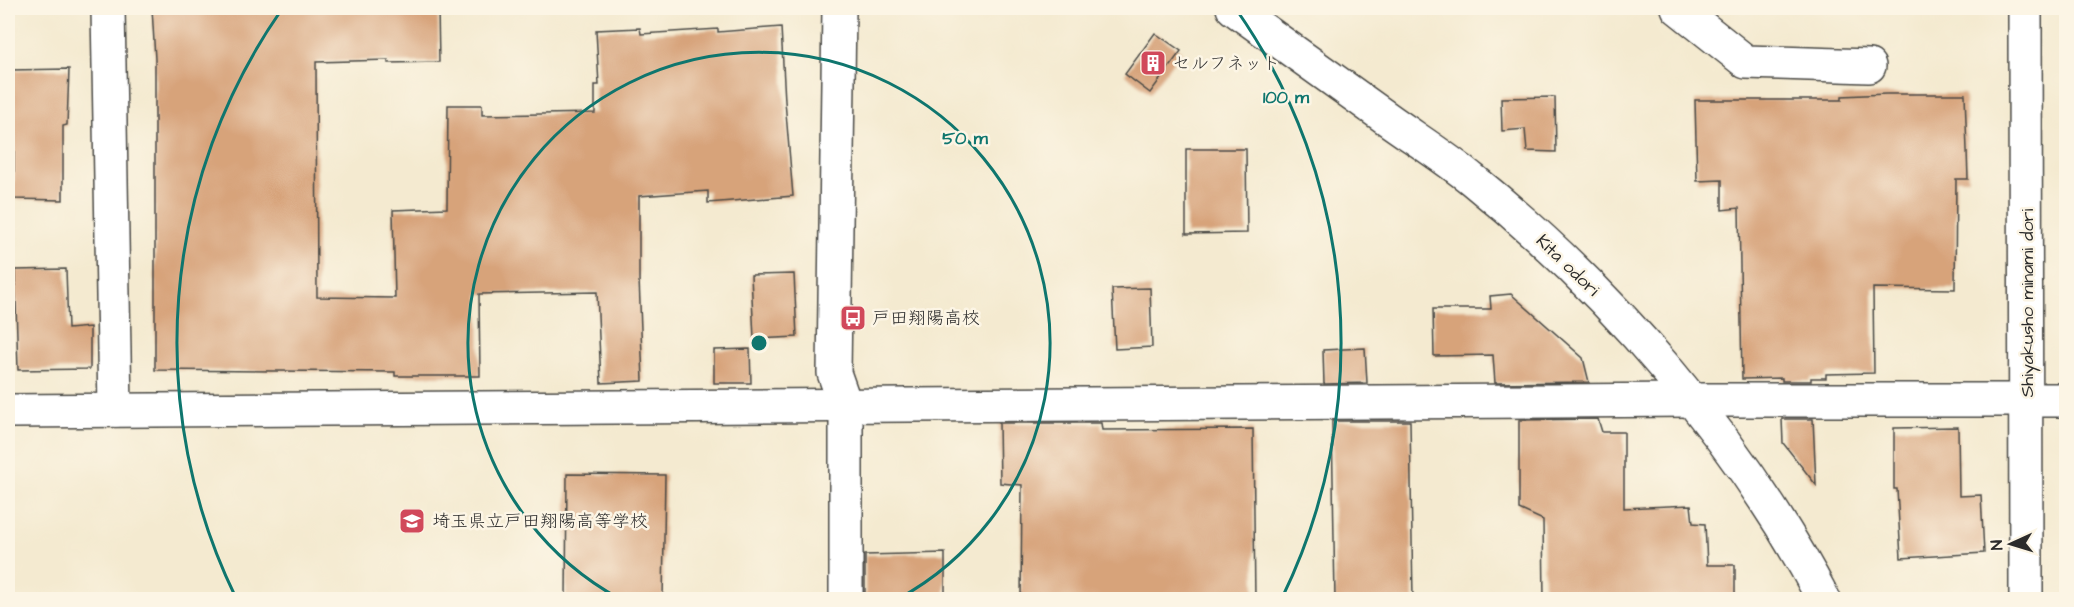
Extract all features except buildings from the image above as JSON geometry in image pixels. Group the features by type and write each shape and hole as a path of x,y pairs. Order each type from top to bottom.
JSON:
{"street":[{"path":"108,8 115,410"},
{"path":"839,8 834,373 846,406 846,600"},
{"name":"Kita odori","path":"1233,8 1473,180 1523,223 1596,293 1642,341 1741,465 1776,518 1824,600"},
{"path":"1678,8 1746,62 1869,66"},
{"name":"Shiyakusho minami dori","path":"2025,8 2026,600"},
{"path":"8,411 1691,400 2067,400"}],"place":[{"name":"セルフネット","path":"1153,63"},
{"name":"戸田翔陽高校","path":"853,318"},
{"name":"埼玉県立戸田翔陽高等学校","path":"412,521"}]}
